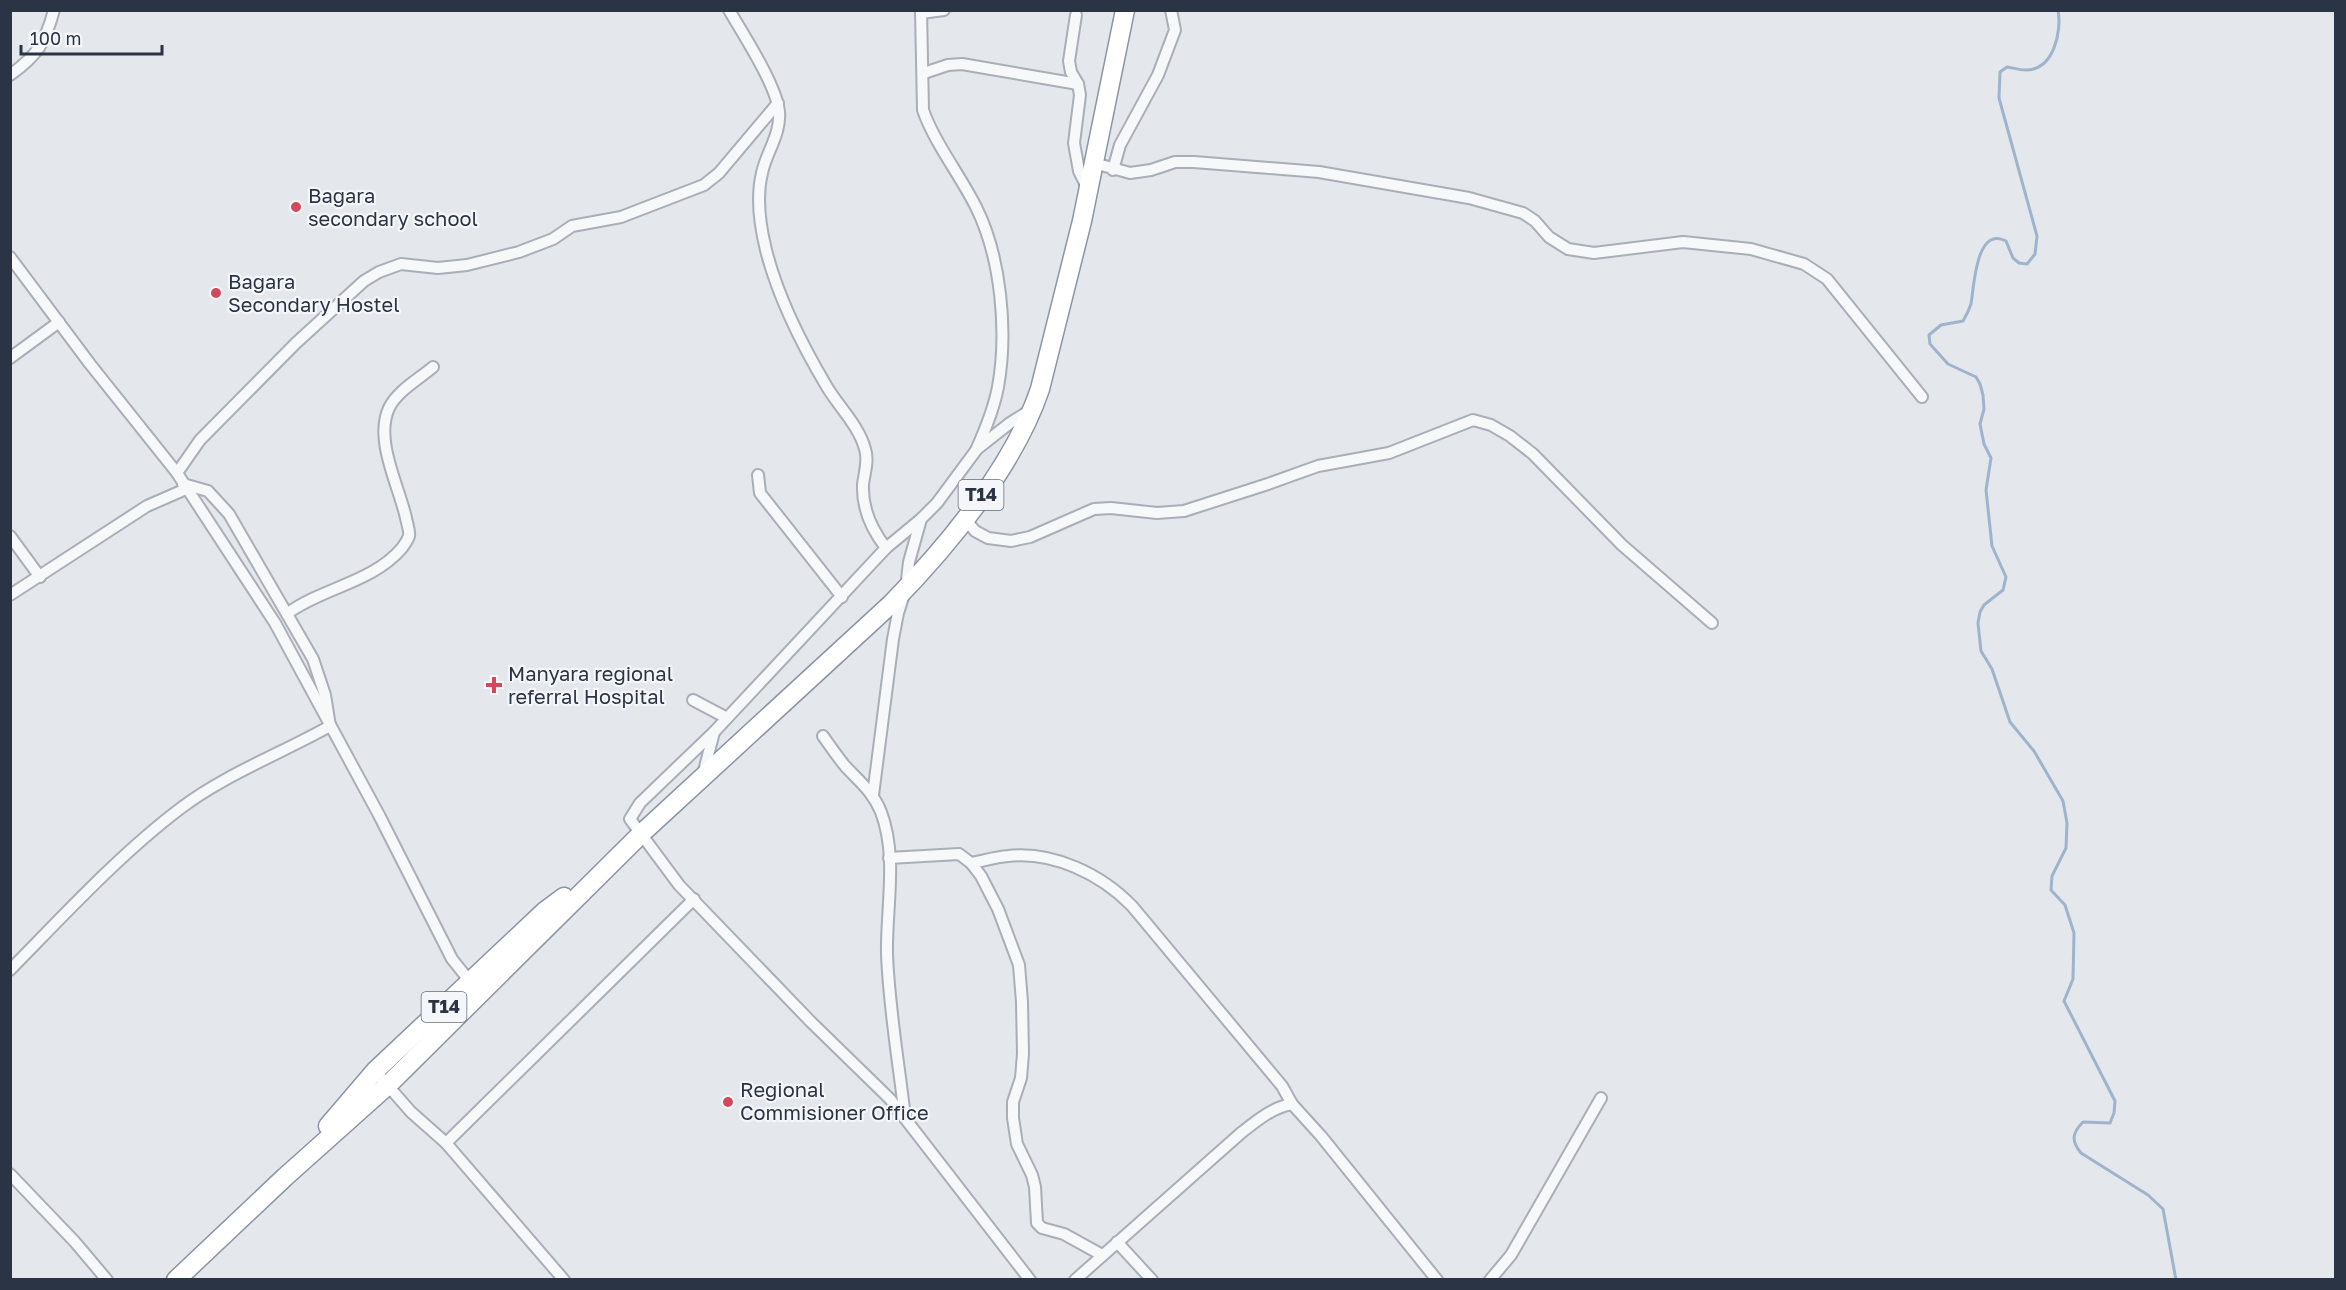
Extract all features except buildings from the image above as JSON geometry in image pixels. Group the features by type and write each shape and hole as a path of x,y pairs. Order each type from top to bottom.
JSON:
{"highway":[{"name":"T14","path":"176,1280 285,1177 388,1085 545,911 621,854 906,588 964,519 1012,449 1033,409 1060,312 1094,163 1125,10"},
{"name":"T14","path":"285,1177 375,1071 475,988"}],"street":[{"path":"10,75 31,60 43,45 54,10"},
{"path":"729,10 755,54 778,103 779,124 762,171 759,190 760,217 766,250 776,283 804,346 865,449 864,502 873,532 886,548"},
{"path":"944,10 921,12 923,110 928,124 966,187 986,226 992,247 997,273 1001,326 998,385 989,419 976,449 946,491 921,519 886,548 715,731 634,810 630,819 667,871 811,1022 876,1083 1030,1280"},
{"path":"1113,170 1120,145 1158,75 1172,39 1175,30 1171,10"},
{"path":"1076,15 1069,66 1078,84 1080,95 1074,143 1079,171 1088,190"},
{"path":"924,73 948,65 962,64 1078,84"},
{"path":"177,473 200,440 296,343 364,281 379,272 401,264 438,268 467,266 519,252 553,239 572,226 621,217 704,185 719,173 778,103"},
{"path":"1094,163 1130,173 1151,170 1175,162 1319,172 1469,198 1523,213 1549,237 1568,249 1594,254 1683,242 1751,249 1804,264 1827,279 1922,397"},
{"path":"10,257 177,473 275,623 379,815 452,959 475,988"},
{"path":"10,358 59,321"},
{"path":"288,613 304,601 348,585 366,575 388,562 404,546 409,535 405,512 390,469 385,426 389,409 395,399 433,367"},
{"path":"976,449 1033,409"},
{"path":"964,519 975,531 988,538 1011,541 1030,537 1094,509 1111,508 1157,513 1184,511 1318,466 1389,453 1473,420 1500,431 1533,454 1630,552 1712,623"},
{"path":"758,475 760,493 842,597"},
{"path":"10,595 147,506 185,487 208,491 229,514 313,659 325,695 330,726"},
{"path":"873,795 893,639 906,588 909,562 921,519"},
{"path":"10,536 40,577"},
{"path":"693,700 727,718"},
{"path":"10,969 85,894 181,808 234,776 330,726"},
{"path":"702,778 715,731"},
{"path":"823,736 834,753 873,795 882,814 890,858 887,954 890,994 905,1119"},
{"path":"890,858 958,854 971,863 981,876 998,909 1019,965 1022,1002 1022,1078 1013,1101 1012,1118 1017,1144 1032,1175 1035,1187 1037,1223 1042,1228 1064,1234 1102,1255"},
{"path":"971,863 1008,856 1046,858 1079,869 1109,885 1139,914 1282,1086 1292,1104 1299,1109 1437,1280"},
{"path":"446,1143 694,898"},
{"path":"375,1071 411,1112 446,1143 564,1280"},
{"path":"1490,1280 1511,1256 1601,1098"},
{"path":"1074,1280 1241,1133 1261,1117 1292,1104"},
{"path":"10,1174 75,1242 107,1280"},
{"path":"1117,1242 1152,1280"}],"waterway":[{"path":"2058,10 2057,38 2054,48 2043,64 2026,70 2007,67 2000,72 1999,98 2037,236 2035,254 2027,264 2019,263 2013,258 2006,241 1996,238 1988,242 1978,260 1971,304 1963,321 1941,325 1929,335 1930,344 1948,364 1976,377 1983,395 1984,409 1980,424 1984,444 1991,458 1986,490 1992,546 2006,577 2003,590 1984,605 1980,612 1978,623 1981,651 1992,669 2010,722 2034,751 2063,801 2067,823 2066,848 2052,876 2051,890 2065,905 2074,933 2073,979 2064,1001 2115,1101 2110,1123 2083,1122 2075,1133 2074,1141 2081,1153 2148,1195 2163,1209 2176,1280"}],"place":[{"name":"Bagara secondary school","path":"296,207"},
{"name":"Bagara Secondary Hostel","path":"216,293"},
{"name":"Manyara regional referral Hospital","path":"494,685"},
{"name":"Regional Commisioner Office","path":"728,1102"}]}
